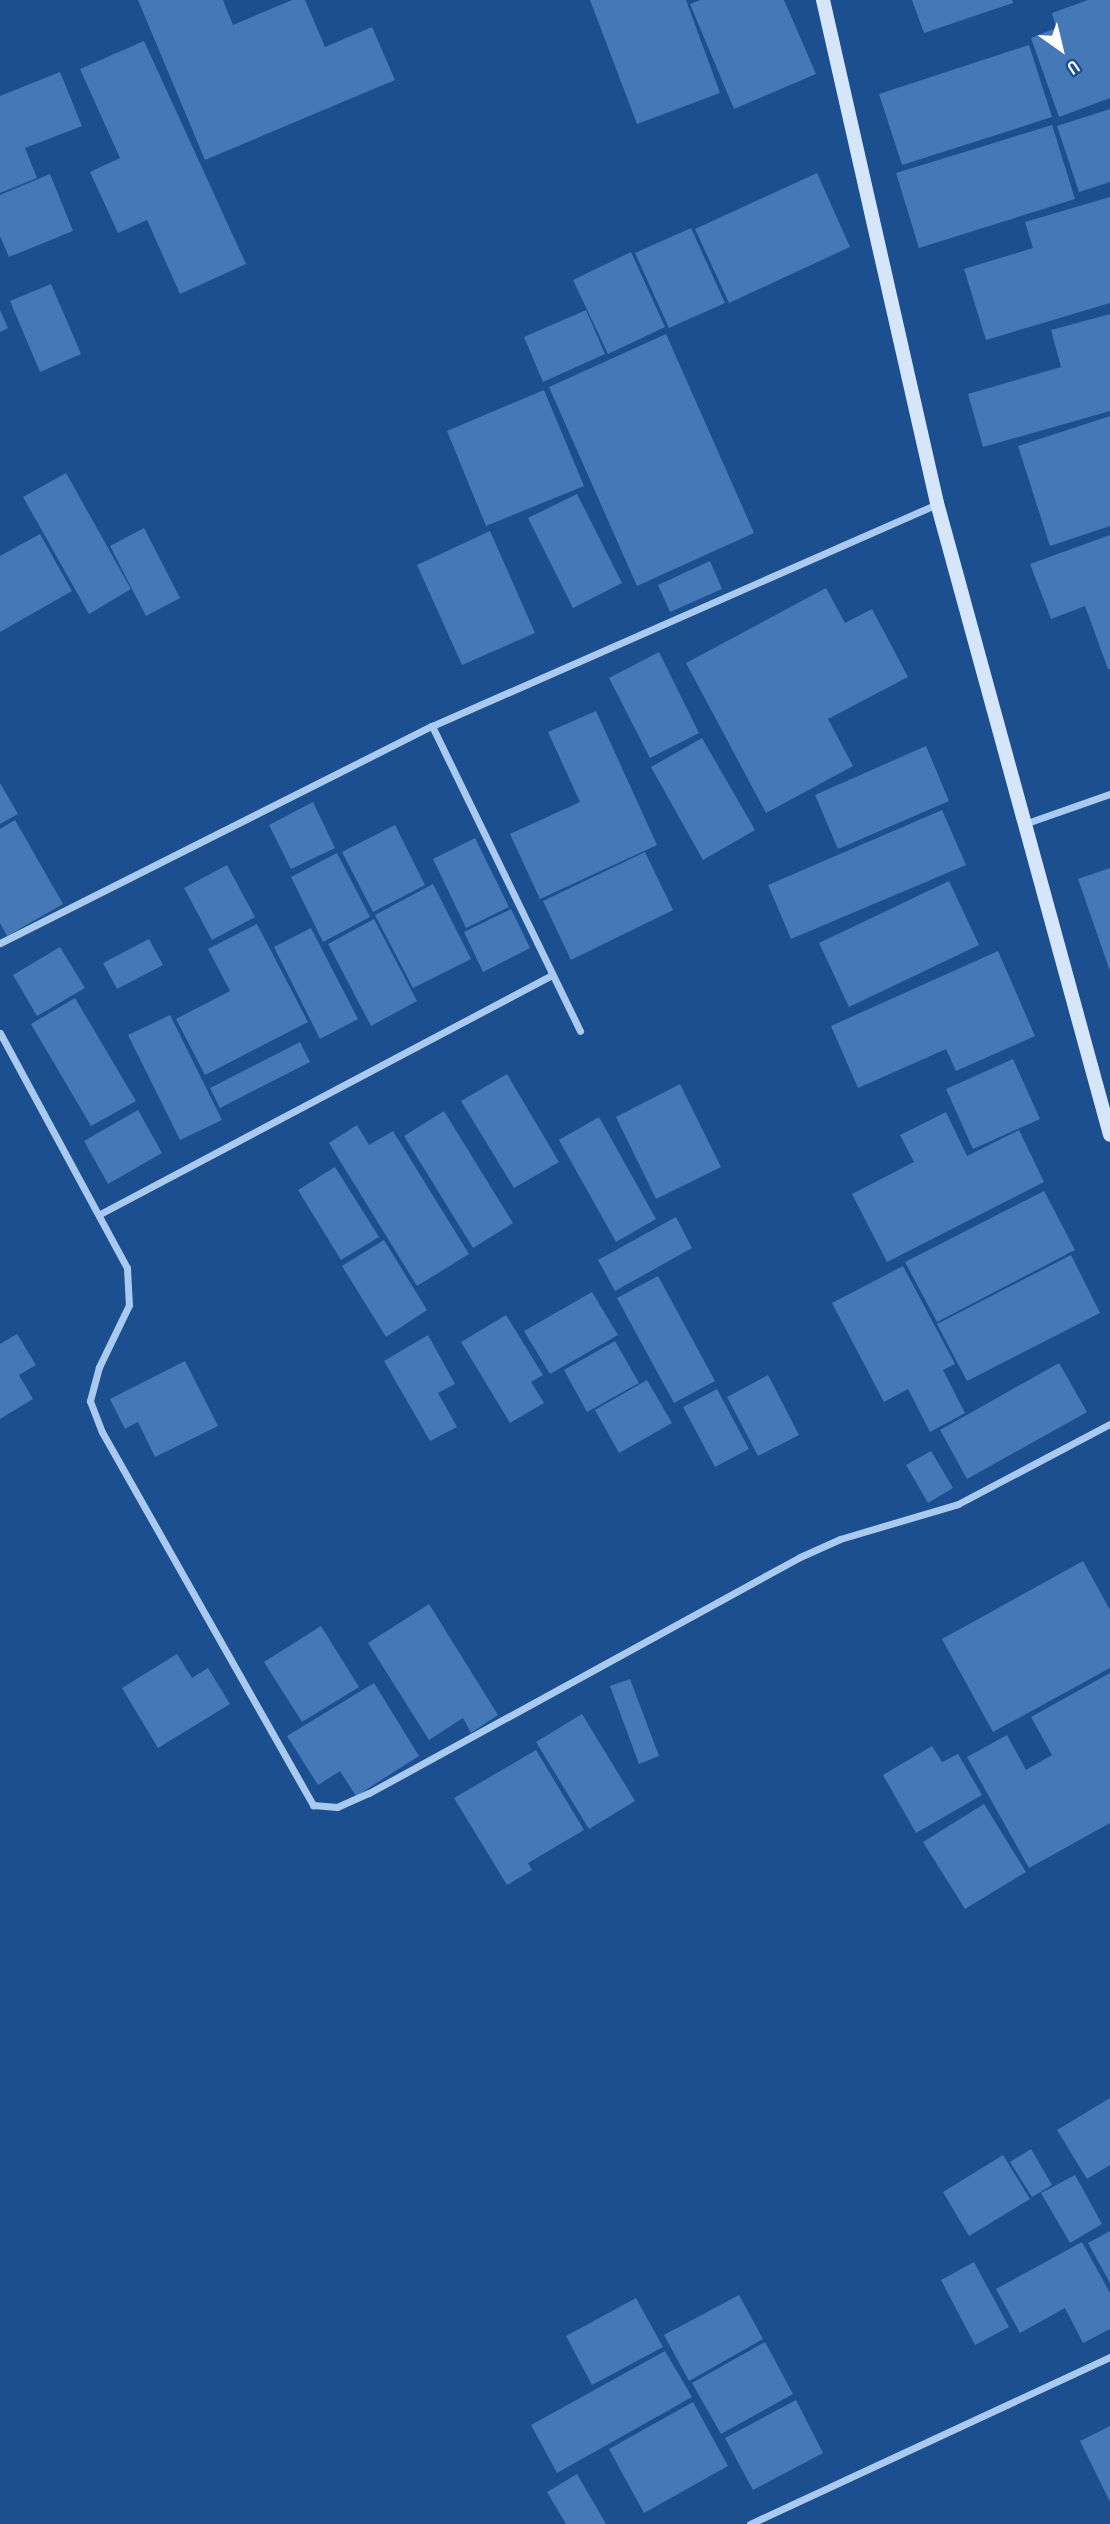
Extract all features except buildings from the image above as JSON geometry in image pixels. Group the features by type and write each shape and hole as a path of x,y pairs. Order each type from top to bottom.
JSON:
{"street":[{"path":"823,0 937,503 1027,823 1110,1135"},
{"path":"0,943 432,726 937,503"},
{"path":"432,726 580,1031"},
{"path":"1027,823 1110,794"},
{"path":"100,1214 552,975"},
{"path":"0,1033 127,1268 129,1305 99,1367 90,1401 108,1444 313,1805 337,1807 369,1793 800,1557 853,1535 958,1504 1110,1424"},
{"path":"750,2524 1110,2357"}]}
